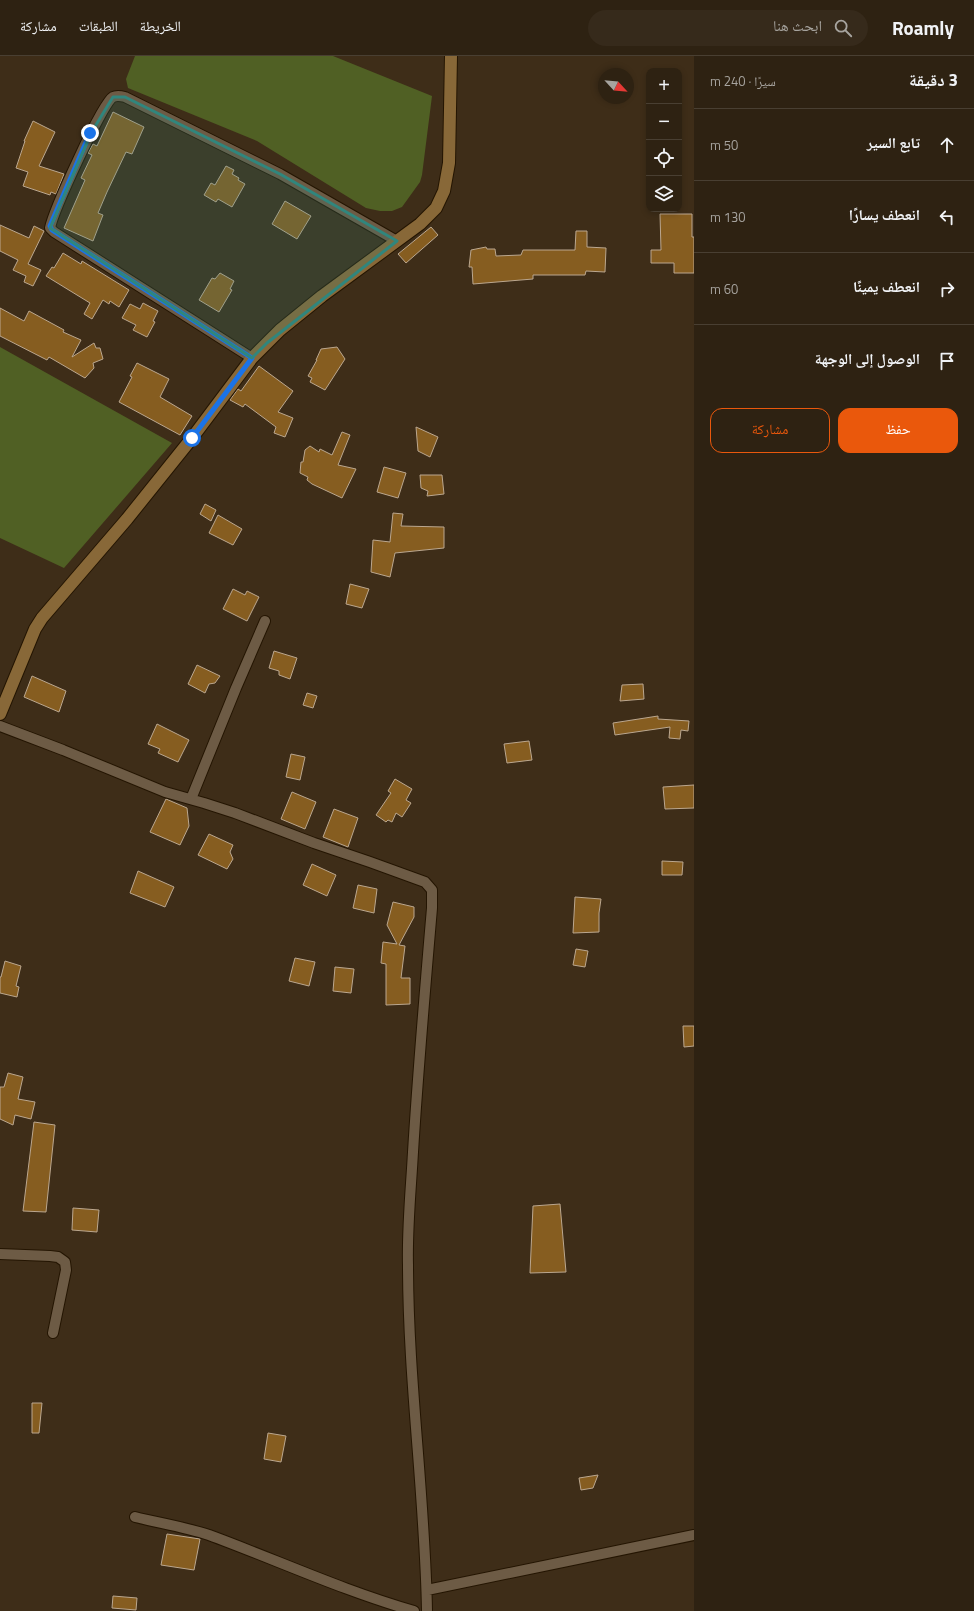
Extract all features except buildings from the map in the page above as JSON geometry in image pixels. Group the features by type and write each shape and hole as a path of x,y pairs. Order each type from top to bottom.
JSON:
{"main road":[{"path":"0,714 35,629 42,618 141,502 192,438 252,358 286,325 322,296 430,216 436,208 444,191 449,163 451,56"}],"street":[{"path":"252,358 50,228 90,133 108,101 113,97 125,97 280,174 397,241"},
{"path":"190,799 265,621"},
{"path":"0,726 165,792 235,813 314,843 425,882 432,890 432,908 417,1083 408,1264 412,1380 420,1472 427,1611"},
{"path":"0,1254 50,1256 58,1257 65,1262 66,1270 53,1333"},
{"path":"135,1517 207,1535 384,1603 414,1611"},
{"path":"427,1590 694,1535"}],"highlighted area":[{"path":"113,97 125,97 280,174 397,241 267,343 252,358 50,228 91,133"}],"green space":[{"path":"135,56 333,56 432,96 420,182 402,207 392,211 380,211 366,208 257,141 128,88 126,79"},
{"path":"0,347 172,443 64,568 0,538"}],"route":[{"path":"90,133 50,228 252,358 192,438"}]}
